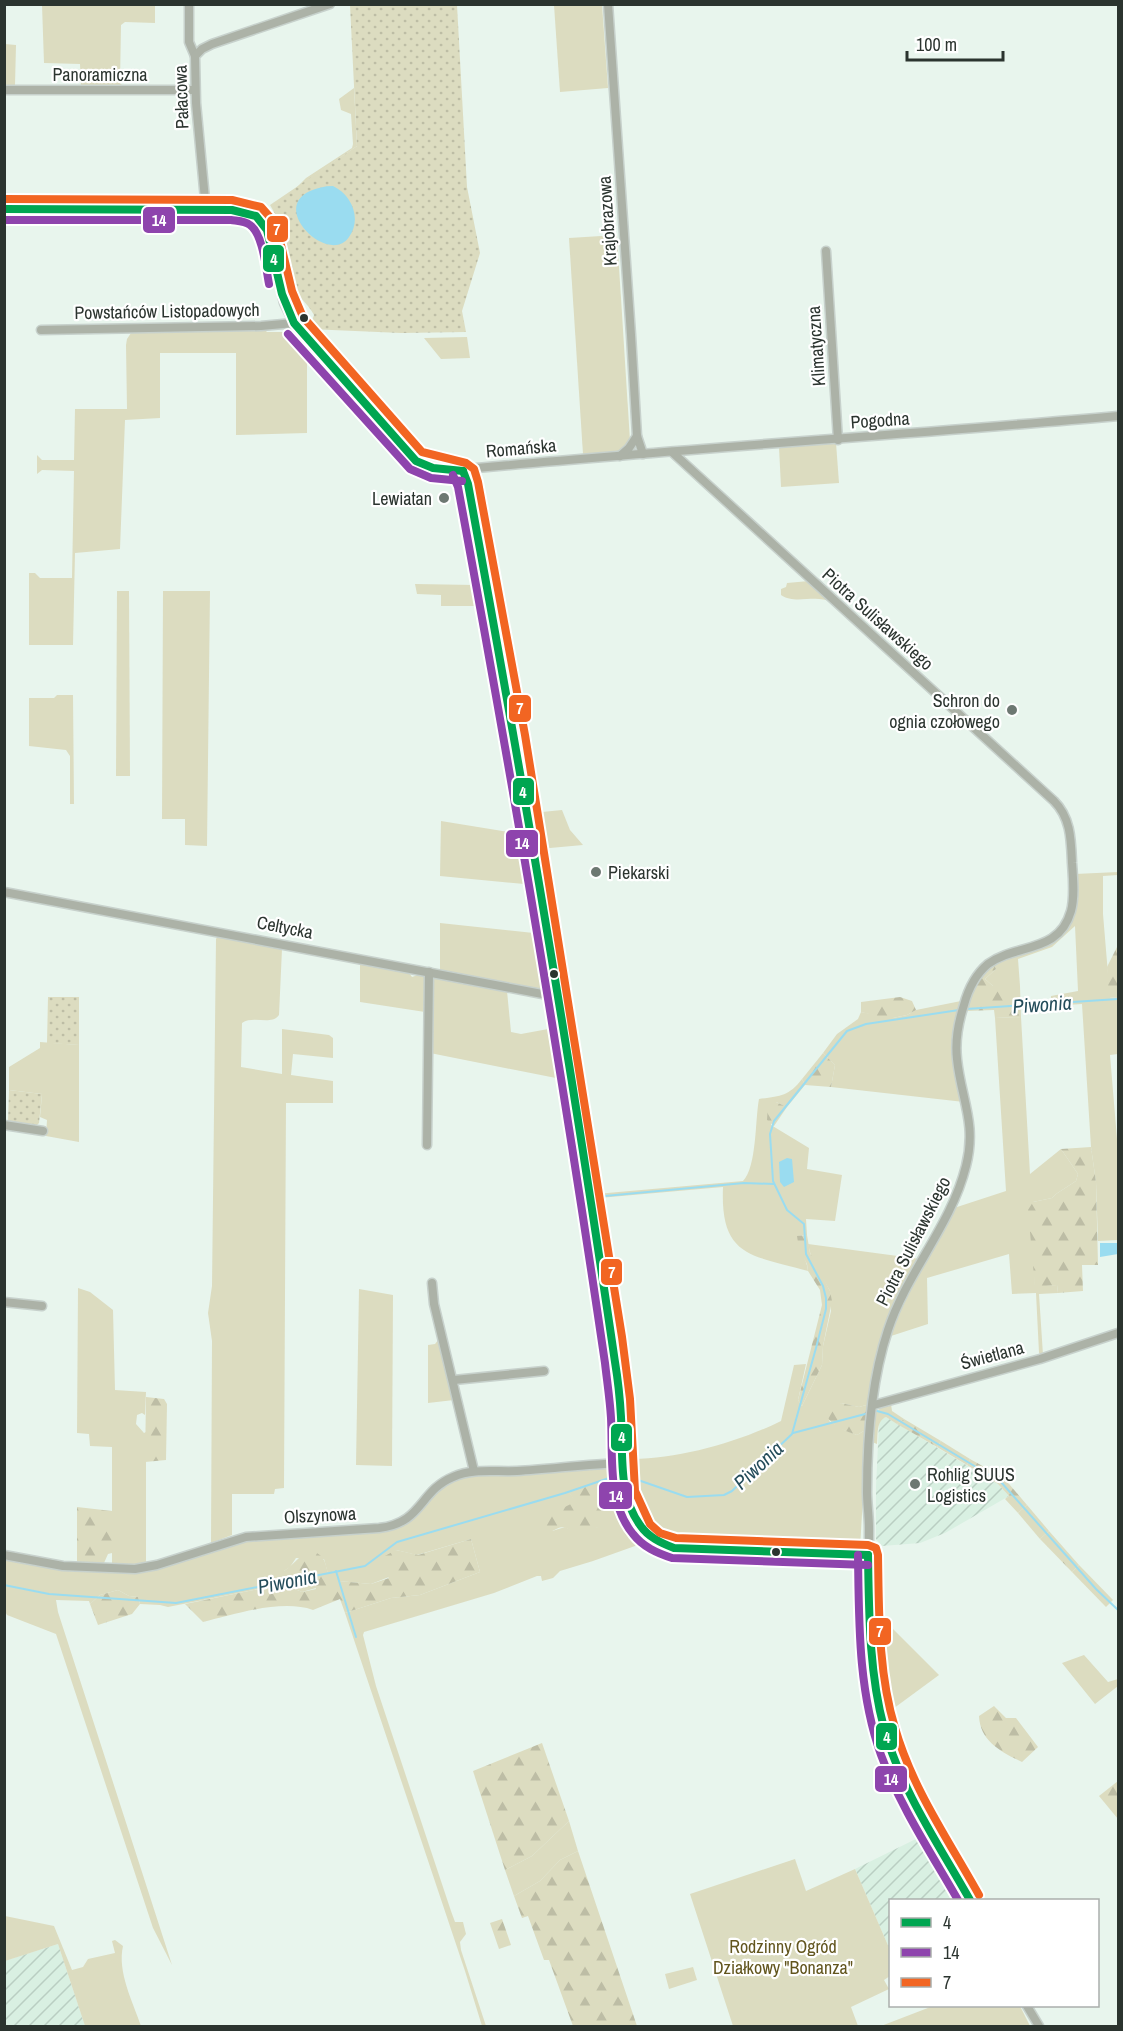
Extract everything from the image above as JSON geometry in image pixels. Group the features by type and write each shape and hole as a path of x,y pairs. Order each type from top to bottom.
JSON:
{"street":[{"path":"189,4 189,42 195,56"},
{"name":"Pałacowa","path":"206,210 195,90 195,56 212,44 330,4"},
{"name":"Krajobrazowa","path":"608,4 637,436 643,454"},
{"name":"Panoramiczna","path":"4,90 195,90"},
{"name":"Romańska","path":"4,209 206,210 244,212 261,219 267,230 284,303 294,323 411,456 421,464 433,468 463,471 643,454"},
{"name":"Klimatyczna","path":"826,251 838,440"},
{"name":"Powstańców Listopadowych","path":"41,330 261,326 294,323"},
{"name":"Pogodna","path":"643,454 1119,416"},
{"path":"620,456 637,436"},
{"name":"Piotra Sulisławskiego","path":"672,452 1054,801 1064,812 1068,824 1072,852 1073,898 1067,921 1058,934 1044,944 1004,956 989,964 978,975 965,1002 958,1026 956,1049 970,1125 967,1162 951,1210 902,1296 889,1326 879,1360 874,1405 867,1490 869,1613 874,1668 884,1729 906,1784 969,1899"},
{"path":"463,471 468,484 497,639 558,997 616,1368 623,1478 628,1503 637,1524 649,1537 663,1545 688,1549 868,1555"},
{"name":"Celtycka","path":"4,892 558,997"},
{"path":"427,1145 429,972"},
{"path":"4,1125 43,1131"},
{"path":"432,1283 434,1304 474,1471"},
{"path":"4,1302 42,1306"},
{"name":"Świetlana","path":"874,1405 1030,1362 1119,1333"},
{"path":"454,1380 544,1371"},
{"name":"Olszynowa","path":"4,1555 63,1566 135,1569 158,1565 246,1537 388,1527 408,1518 432,1491 446,1480 474,1471 517,1471 623,1463"},
{"path":"1029,2007 1039,2026"}],"shaded area":[{"path":"886,1417 998,1484 1009,1496 945,1533 920,1543 882,1546 876,1539 876,1487 879,1423 882,1418"},
{"path":"924,1835 960,1899 889,1899 889,1948 855,1869"},
{"path":"58,1944 85,2026 5,2026 4,1961"}],"green space":[{"path":"42,5 155,5 155,23 125,22 121,25 120,83 123,86 81,87 80,64 44,63"},
{"path":"350,5 457,5 467,187 480,253 462,311 466,332 401,333 309,329 314,315 290,286 281,267 272,215 274,212 270,205 357,146"},
{"path":"554,5 602,5 608,88 560,92"},
{"path":"5,44 16,45 15,85 5,85"},
{"path":"354,88 357,146 295,189 306,178 352,148 351,114 341,110 339,99"},
{"path":"617,235 630,441 621,451 583,454 569,238"},
{"path":"265,330 267,332 290,332 307,349 307,433 236,435 236,353 160,353 160,418 125,420 120,549 75,553 73,645 29,645 29,573 35,573 40,578 72,578 74,471 42,470 37,474 37,455 42,460 74,460 75,409 127,409 126,345 131,333"},
{"path":"467,337 470,358 441,359 424,338"},
{"path":"836,443 839,483 781,487 779,447"},
{"path":"482,577 489,615 479,606 441,606 441,595 417,594 415,584 475,585"},
{"path":"809,581 831,602 818,599 792,599 781,595 781,589 786,587 787,583"},
{"path":"117,591 129,591 130,776 116,776"},
{"path":"163,591 210,591 207,846 185,845 185,819 162,819"},
{"path":"57,695 73,695 74,804 70,804 70,756 66,750 29,746 29,698 54,698"},
{"path":"562,810 570,830 583,845 539,849 532,813"},
{"path":"441,821 527,835 535,885 440,876"},
{"path":"1118,872 1118,875 1103,876 1103,914 1110,998 1118,997 1118,1054 1110,1055 1118,1151 1118,1240 1098,1241 1096,1182 1091,1147 1082,1004 1021,1008 1020,1003 1051,1002 1051,996 1078,991 1075,926 1052,947 1018,959 1020,986 993,986 985,979 996,969 994,964 1065,929 1075,874"},
{"path":"440,923 543,934 552,988 548,992 440,971"},
{"path":"218,936 282,949 279,1015 272,1020 252,1020 242,1023 241,1067 282,1074 282,1029 329,1035 333,1038 333,1058 293,1054 291,1075 333,1081 333,1103 286,1103 284,1488 275,1489 274,1494 232,1494 232,1535 211,1543 212,1341 208,1313 212,1286 216,939"},
{"path":"1118,945 1118,997 1109,998 1107,967"},
{"path":"360,964 409,973 412,977 418,975 425,977 425,1012 360,1002"},
{"path":"994,964 996,969 985,979 993,986 1020,986 1021,1017 995,1018 994,1010 966,1011 977,985"},
{"path":"432,976 507,991 511,1032 521,1034 559,1027 566,1080 430,1053"},
{"path":"48,997 79,997 79,1045 47,1043"},
{"path":"900,997 912,1001 916,1010 893,1018 892,1024 878,1025 877,1016 861,1012 861,1002"},
{"path":"961,1001 958,1015 964,1102 831,1087 835,1065 823,1053 837,1034 858,1019 861,1012 893,1018 916,1010"},
{"path":"1021,1017 1030,1174 1061,1149 1078,1174 1076,1181 1052,1198 1033,1202 1035,1286 1057,1285 1058,1293 1039,1294 1043,1355 1039,1353 1036,1293 1012,1294 1009,1254 927,1278 928,1324 891,1336 904,1303 954,1208 1006,1191 995,1018"},
{"path":"40,1042 79,1045 79,1142 46,1136 47,1120 40,1117 42,1094 9,1090 9,1067 40,1048"},
{"path":"823,1053 835,1065 831,1087 805,1085 802,1079"},
{"path":"802,1079 805,1085 787,1107 776,1102 771,1125 809,1148 807,1169 842,1175 835,1221 806,1219 807,1235 798,1236 808,1271 755,1256 743,1249 734,1240 727,1227 723,1210 723,1187 599,1198 596,1194 743,1181 751,1165 759,1099 783,1095"},
{"path":"9,1090 42,1094 39,1123 36,1126 8,1122"},
{"path":"776,1102 787,1107 774,1126 767,1120 768,1105"},
{"path":"1091,1147 1096,1182 1098,1265 1082,1265 1083,1291 1058,1293 1057,1285 1035,1287 1028,1210 1033,1202 1052,1198 1076,1181 1078,1174 1061,1149"},
{"path":"807,1235 810,1253 830,1291 832,1301 823,1346 822,1365 802,1406 798,1400 822,1305 820,1290 808,1271 799,1249 797,1236"},
{"path":"808,1244 920,1259 902,1289 870,1404 859,1407 841,1403 829,1421 857,1435 867,1429 860,1548 858,1550 683,1543 653,1534 643,1525 633,1503 629,1459 647,1459 687,1453 727,1443 781,1421 794,1365 806,1364 798,1400 802,1406 822,1365 823,1346 831,1311 830,1291 812,1260"},
{"path":"78,1288 90,1292 113,1310 115,1390 146,1392 145,1415 142,1413 137,1415 136,1424 144,1433 146,1432 146,1564 114,1565 112,1563 112,1447 90,1446 89,1434 77,1433"},
{"path":"359,1289 393,1295 392,1466 356,1465"},
{"path":"439,1339 454,1400 428,1403 428,1345 435,1344"},
{"path":"146,1397 164,1399 167,1404 166,1460 145,1462"},
{"path":"841,1403 859,1407 870,1404 867,1429 857,1435 840,1428 829,1420 827,1416 831,1407"},
{"path":"891,1404 892,1411 904,1419 897,1424 886,1417 883,1419 878,1429 877,1444 872,1442 876,1413 884,1406"},
{"path":"904,1419 941,1441 937,1447 897,1424"},
{"path":"941,1441 970,1459 967,1465 937,1447"},
{"path":"970,1459 1004,1478 1027,1505 1018,1513 1005,1499 1009,1496 998,1484 967,1465"},
{"path":"614,1467 619,1471 627,1516 640,1540 635,1546 560,1571 553,1578 542,1581 541,1576 537,1576 494,1593 364,1632 363,1635 376,1686 451,1911 455,1922 463,1922 466,1934 460,1942 461,1950 486,2026 482,2026 345,1613 391,1598 420,1595 480,1572 471,1539 417,1555 396,1550 389,1577 371,1584 339,1581 334,1571 328,1574 324,1559 296,1558 284,1571 284,1582 310,1569 316,1588 302,1592 283,1584 168,1607 140,1604 138,1597 129,1596 118,1590 100,1595 90,1604 89,1601 56,1600 172,1965 153,1928 56,1634 7,1615 4,1609 4,1558 75,1572 135,1572 237,1542 393,1529 407,1522 444,1486 472,1475","holes":["569,1492 598,1527 571,1530 565,1527 552,1531 576,1502"]},
{"path":"606,1481 615,1495 620,1511 598,1527 575,1536 562,1527 539,1535 536,1521 575,1502 569,1492"},
{"path":"1027,1505 1049,1531 1040,1539 1018,1513"},
{"path":"77,1507 112,1511 112,1553 108,1554 104,1563 77,1562"},
{"path":"1049,1531 1079,1565 1072,1572 1040,1539"},
{"path":"471,1539 480,1572 420,1595 391,1598 345,1613 340,1599 313,1610 301,1607 273,1607 203,1622 185,1604 283,1584 302,1592 316,1589 310,1570 284,1582 284,1571 300,1557 312,1551 323,1559 328,1573 336,1571 339,1581 371,1584 389,1578 381,1571 383,1557 396,1550 418,1555"},
{"path":"1079,1565 1113,1600 1106,1607 1072,1572"},
{"path":"118,1590 129,1596 138,1597 140,1604 132,1614 98,1625 90,1604 100,1595"},
{"path":"875,1611 939,1675 886,1714"},
{"path":"1084,1655 1108,1682 1118,1679 1118,1686 1095,1704 1062,1663"},
{"path":"994,1706 1006,1718 1016,1718 1038,1747 1022,1762 999,1750 983,1732 979,1716"},
{"path":"542,1743 569,1821 532,1856 505,1870 473,1771"},
{"path":"1118,1781 1118,1819 1099,1796"},
{"path":"569,1821 578,1851 560,1860 540,1881 514,1896 505,1870 532,1856"},
{"path":"578,1851 637,2026 573,2026 549,1960 544,1960 528,1916 522,1918 514,1896 540,1881 560,1860"},
{"name":"Rodzinny Ogród Działkowy \"Bonanza\"","path":"795,1859 806,1891 855,1869 889,1948 889,1977 884,1980 889,1989 851,2007 858,2026 733,2026 690,1894"},
{"path":"5,1916 54,1926 72,1970 83,1967 88,1959 115,1953 112,1941 115,1940 123,1946 124,1976 141,2026 85,2026 58,1944 5,1961"},
{"path":"502,1919 511,1945 499,1949 490,1923"},
{"path":"693,1967 697,1980 669,1989 665,1974"},
{"path":"930,2007 1020,2007 1030,2026 881,2026"}],"water":[{"path":"333,186 350,201 355,223 349,237 340,244 329,245 307,232 299,222 296,210 299,200 310,191"},
{"path":"787,1158 792,1159 794,1182 784,1187 780,1182 779,1162"},
{"path":"1100,1243 1118,1243 1118,1254 1100,1257"}],"waterway":[{"name":"Piwonia","path":"966,1009 1118,999"},
{"name":"Piwonia","path":"626,1478 687,1497 724,1495 732,1491 792,1434 826,1309 826,1298 823,1286 806,1254 804,1224 787,1210 773,1181 770,1134 774,1121 847,1031 866,1024 959,1010"},
{"path":"594,1197 744,1183 774,1184"},
{"path":"877,1411 888,1414 1001,1482 1096,1589 1118,1610"},
{"path":"793,1433 869,1413"},
{"name":"Piwonia","path":"4,1585 49,1594 176,1603 365,1566 397,1542 612,1477 620,1478"},
{"path":"336,1571 356,1637"}],"transit line":[{"name":"7","path":"4,199 232,200 261,207 276,224 292,291 303,317 422,452 466,463 474,469 525,735 622,1337 630,1399 635,1491 650,1524 660,1533 676,1538 868,1545 876,1548 882,1664 895,1728 921,1793 979,1895"},
{"name":"4","path":"4,209 232,210 256,216 267,230 282,294 294,323 416,461 433,468 463,471"},
{"name":"14","path":"4,220 231,220 243,222 250,225 258,236 269,284"},
{"name":"14","path":"288,334 410,469 431,478 462,481"},
{"name":"4","path":"463,471 468,484 546,922 617,1376 623,1473 628,1501 643,1529 655,1539 674,1548 868,1555"},
{"name":"14","path":"453,475 458,487 536,924 605,1363 611,1411 613,1479 619,1508 625,1522 641,1543 672,1558 868,1565"},
{"name":"14","path":"858,1555 861,1656 873,1731 897,1793 957,1899"},
{"name":"4","path":"868,1555 875,1686 884,1728 900,1773 969,1899"}],"place":[{"name":"Lewiatan","path":"444,498"},
{"name":"Schron do ognia czołowego","path":"1012,710"},
{"name":"Piekarski","path":"596,872"},
{"name":"Rohlig SUUS Logistics","path":"915,1484"}]}
